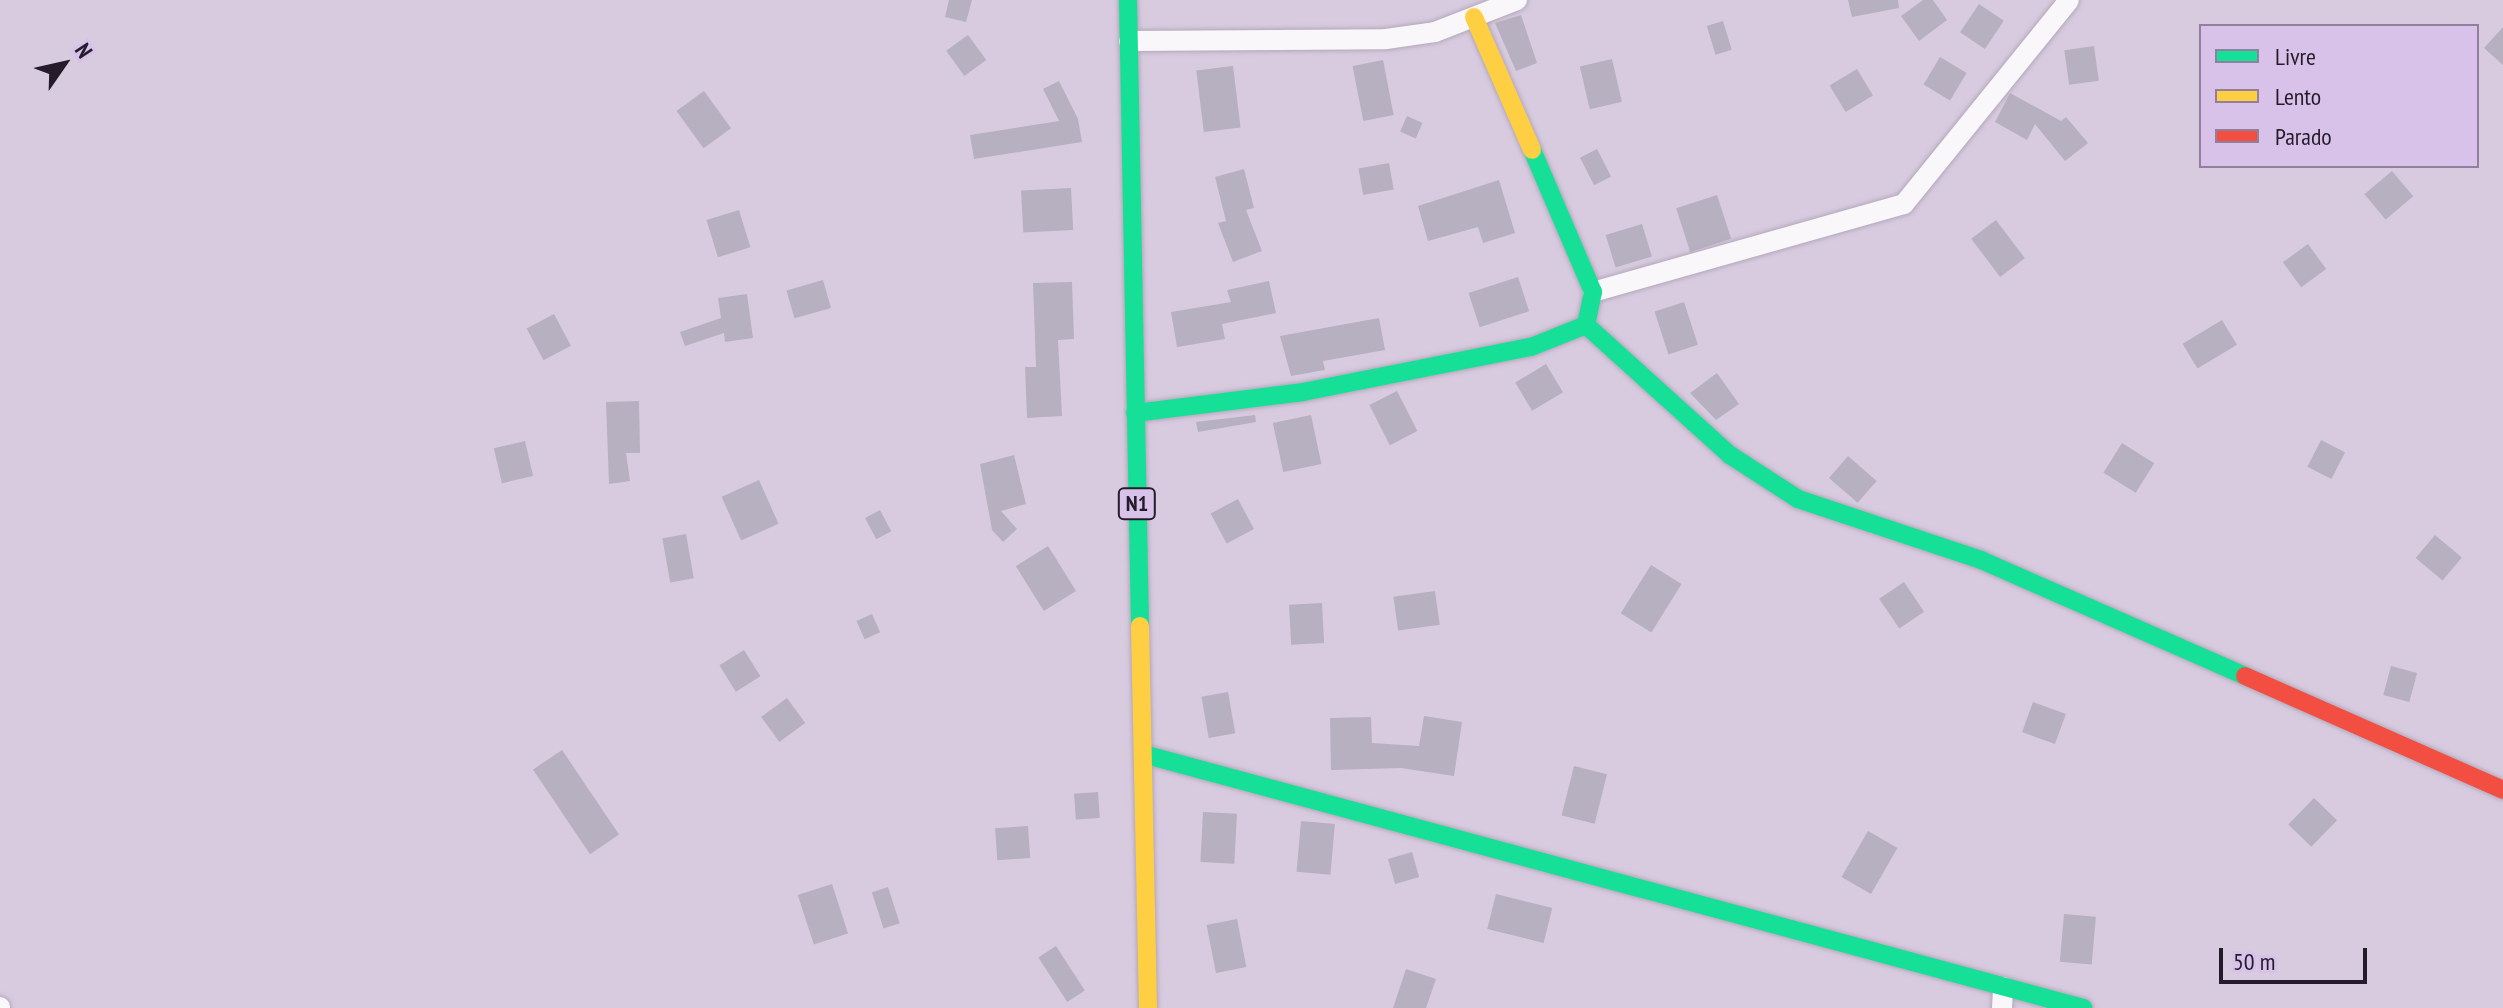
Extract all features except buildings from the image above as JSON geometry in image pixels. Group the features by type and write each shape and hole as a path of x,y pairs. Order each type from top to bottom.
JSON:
{"street":[{"name":"N1","path":"1128,0 1148,1008"},
{"path":"1129,41 1386,39 1435,32 1517,0"},
{"path":"1593,292 1904,204 2069,0"},
{"path":"1474,17 1593,292 1586,325"},
{"path":"1135,413 1303,392 1531,347 1586,325"},
{"path":"1586,325 1730,455 1798,499 1981,560 2503,790"},
{"path":"1143,754 2083,1008"},
{"path":"2002,1008 2003,987"}],"traffic: fast":[{"path":"1128,0 1140,626"},
{"path":"1135,413 1303,392 1531,347 1586,325 1593,292 1532,150"},
{"path":"1586,325 1730,455 1798,499 1981,560 2245,676"},
{"path":"1143,754 2083,1008"}],"traffic: slow":[{"path":"1474,17 1532,150"},
{"path":"1140,626 1148,1008"}],"traffic: jam":[{"path":"2245,676 2503,790"}]}
